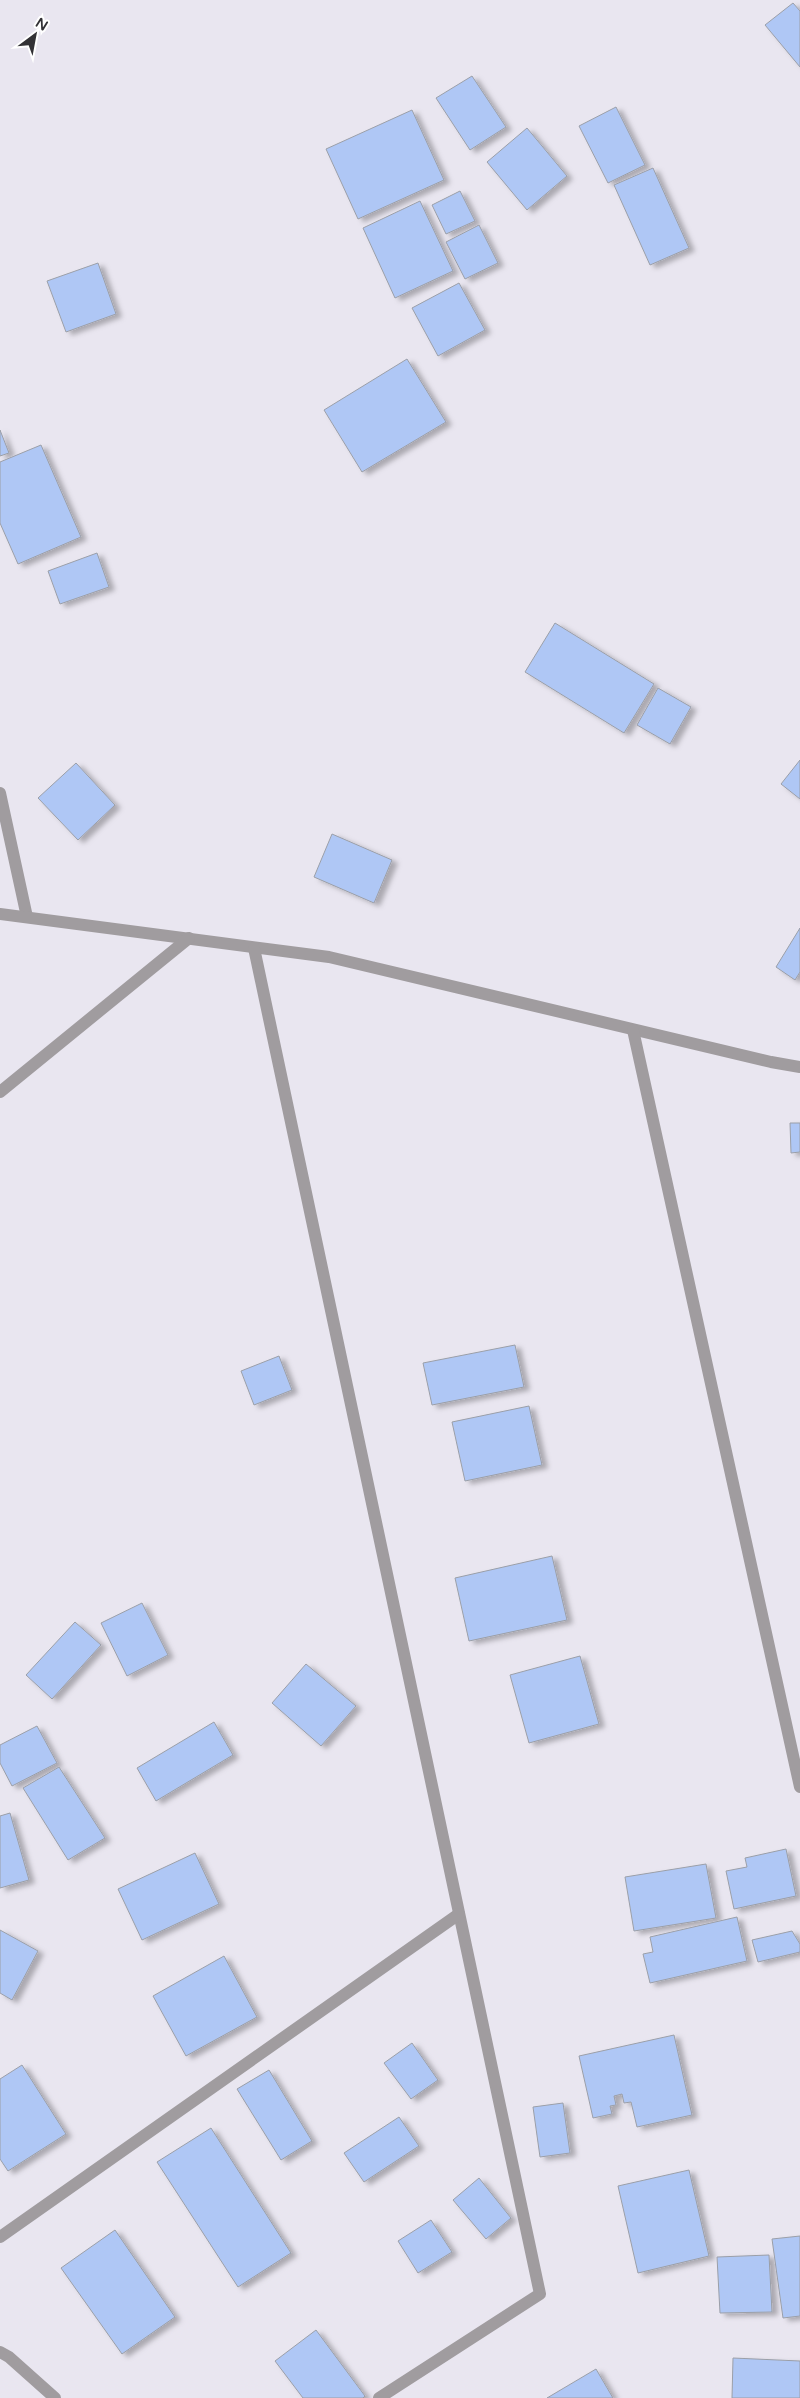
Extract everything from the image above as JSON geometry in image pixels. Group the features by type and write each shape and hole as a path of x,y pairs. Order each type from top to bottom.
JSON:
{"street":[{"path":"0,793 27,917"},
{"path":"0,914 329,957 633,1030 800,1067"},
{"path":"0,1092 189,938"},
{"path":"254,948 540,2294 379,2398"},
{"path":"633,1030 800,1787"},
{"path":"0,2237 459,1914"},
{"path":"0,2352 9,2357 55,2398"}],"building":[{"path":"793,3 800,11 800,67 765,25"},
{"path":"472,76 506,127 470,150 436,98"},
{"path":"616,107 645,165 608,183 579,126"},
{"path":"412,110 444,180 358,219 326,149"},
{"path":"527,128 567,176 527,210 487,162"},
{"path":"653,168 689,248 650,265 614,185"},
{"path":"460,191 475,221 446,234 432,205"},
{"path":"420,201 453,271 395,298 363,228"},
{"path":"479,225 498,263 465,279 446,242"},
{"path":"98,263 116,314 66,332 47,281"},
{"path":"459,283 485,330 438,356 412,308"},
{"path":"407,359 446,422 362,472 324,410"},
{"path":"0,430 9,453 0,456"},
{"path":"41,445 81,537 18,564 0,523 0,462"},
{"path":"97,553 109,587 60,604 48,571"},
{"path":"555,623 654,684 624,733 525,672"},
{"path":"658,688 691,707 670,744 637,725"},
{"path":"800,760 800,799 781,784"},
{"path":"76,763 115,805 78,840 38,798"},
{"path":"332,834 392,860 374,903 314,877"},
{"path":"800,928 800,972 795,980 776,967"},
{"path":"790,1123 800,1123 800,1152 791,1153"},
{"path":"515,1345 524,1387 432,1405 423,1363"},
{"path":"279,1356 292,1390 254,1405 241,1371"},
{"path":"529,1406 542,1465 465,1481 452,1422"},
{"path":"552,1556 567,1620 469,1641 455,1578"},
{"path":"142,1603 168,1655 127,1676 101,1623"},
{"path":"75,1622 101,1645 52,1699 26,1675"},
{"path":"580,1656 599,1724 529,1743 510,1675"},
{"path":"306,1664 356,1706 321,1746 272,1703"},
{"path":"214,1722 233,1755 156,1801 137,1768"},
{"path":"37,1726 57,1763 12,1786 0,1763 0,1745"},
{"path":"59,1767 105,1838 68,1860 23,1788"},
{"path":"10,1813 29,1880 0,1888 0,1816"},
{"path":"786,1849 796,1896 734,1909 726,1871 747,1867 745,1858"},
{"path":"195,1853 219,1904 142,1940 118,1889"},
{"path":"706,1864 716,1918 634,1931 625,1877"},
{"path":"737,1917 747,1961 650,1983 643,1954 653,1952 650,1937"},
{"path":"0,1930 38,1951 12,2000 0,1993"},
{"path":"792,1931 800,1944 800,1952 758,1962 752,1940"},
{"path":"224,1956 257,2017 186,2056 153,1996"},
{"path":"674,2035 692,2115 637,2127 631,2102 624,2103 622,2094 614,2096 616,2105 610,2106 612,2114 593,2118 579,2056"},
{"path":"412,2043 438,2080 411,2099 384,2063"},
{"path":"22,2065 66,2134 8,2171 0,2159 0,2079"},
{"path":"269,2070 312,2141 281,2160 237,2089"},
{"path":"563,2103 570,2153 540,2157 533,2107"},
{"path":"399,2117 419,2146 364,2182 344,2153"},
{"path":"211,2128 291,2253 238,2287 157,2162"},
{"path":"689,2170 709,2256 638,2273 618,2186"},
{"path":"479,2178 511,2218 486,2239 453,2200"},
{"path":"431,2220 452,2252 418,2273 398,2241"},
{"path":"115,2230 175,2317 122,2354 61,2268"},
{"path":"800,2236 800,2316 783,2318 772,2239"},
{"path":"769,2255 772,2312 720,2313 717,2257"},
{"path":"316,2330 365,2396 363,2398 303,2398 275,2361"},
{"path":"733,2358 800,2361 800,2398 732,2398"},
{"path":"596,2369 613,2398 547,2398"}]}
